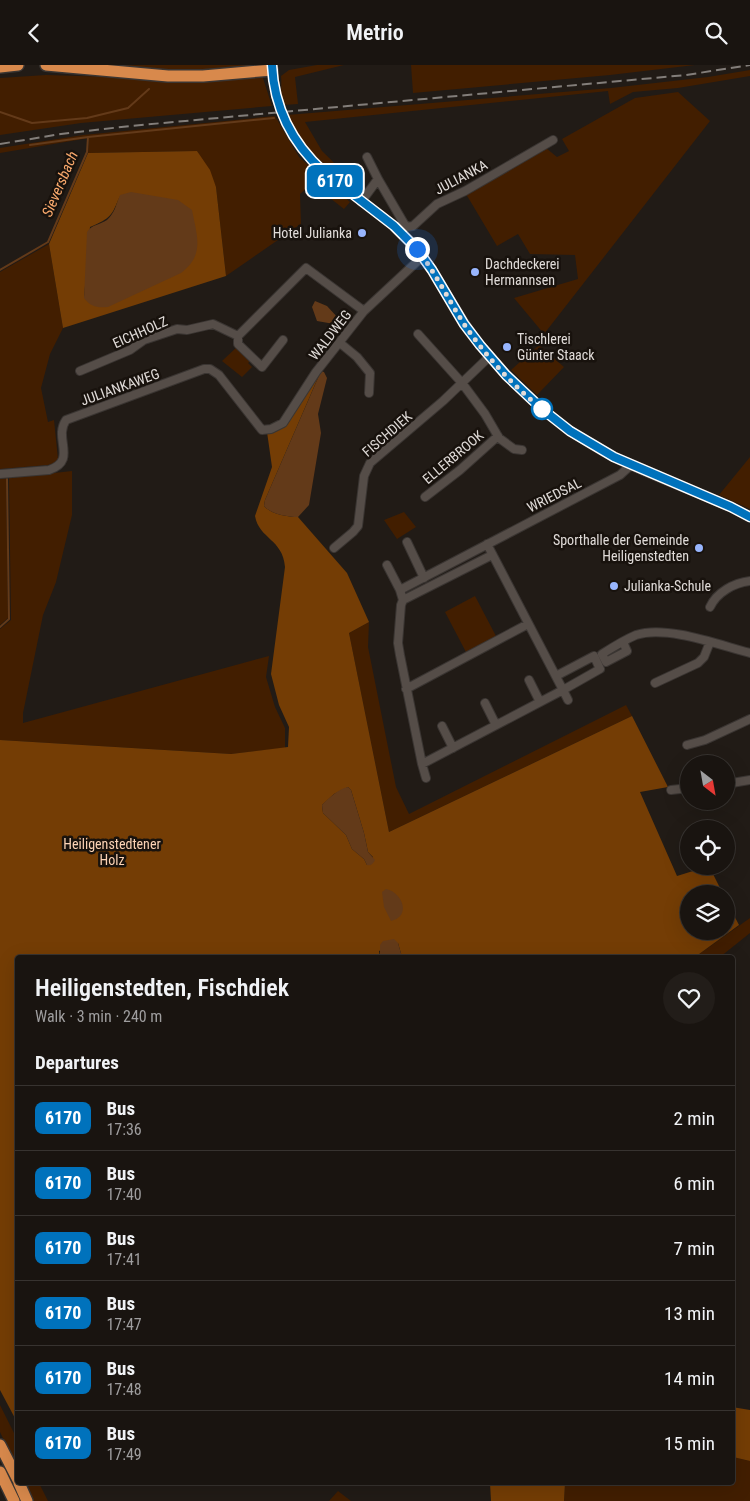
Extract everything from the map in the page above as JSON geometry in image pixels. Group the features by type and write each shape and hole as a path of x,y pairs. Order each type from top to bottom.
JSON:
{"highway":[{"path":"0,67 18,65"},
{"path":"46,65 203,76 272,67"},
{"path":"0,1445 15,1475"},
{"path":"0,1472 14,1501"},
{"path":"20,1485 27,1501"}],"street":[{"path":"272,67 276,95 286,124 296,141 313,162 403,234 422,256 464,324 506,375 542,409 583,439 614,457 750,517"},
{"name":"JULIANKA","path":"367,157 406,227 409,227 413,226 437,204 465,191 553,140"},
{"path":"361,201 378,179"},
{"name":"WALDWEG","path":"262,430 271,429 283,423 316,373 364,311 422,256"},
{"path":"283,340 262,367 238,344 238,336 306,268 364,311"},
{"name":"EICHHOLZ","path":"80,371 130,350 144,340 177,329 187,330 214,324 238,336"},
{"name":"ELLERBROOK","path":"418,334 462,383 485,414 498,436 514,449 522,450"},
{"path":"340,343 357,357 370,373 369,393"},
{"name":"FISCHDIEK","path":"334,548 358,526 364,476 372,461 462,383 490,356"},
{"name":"JULIANKAWEG","path":"0,474 49,470 57,467 63,462 64,457 62,425 66,421 204,369 210,369 219,375 262,430"},
{"name":"ELLERBROOK","path":"425,497 460,470 498,436"},
{"name":"WRIEDSAL","path":"400,590 620,475 632,465"},
{"path":"407,542 424,578"},
{"path":"486,544 568,699"},
{"path":"403,600 492,555"},
{"path":"387,565 403,600 398,647 426,778"},
{"path":"710,607 713,600 721,593 739,583 750,581"},
{"path":"406,689 528,624"},
{"path":"623,642 637,635 663,632 750,653"},
{"path":"655,683 698,663 704,657 710,642"},
{"path":"422,764 600,669 594,656 556,676"},
{"path":"529,680 540,702"},
{"path":"485,703 496,725"},
{"path":"687,745 705,740 750,719"},
{"path":"442,726 453,748"},
{"path":"735,783 750,780"},
{"path":"671,790 680,789"}],"shaded area":[{"path":"260,65 175,70 72,66"},
{"path":"317,65 344,65 295,77 298,104 283,105 281,76 289,70"},
{"path":"411,65 695,65 610,75 413,93"},
{"path":"750,70 750,76 678,88 633,92 610,104 608,91 305,122 322,151 360,188 357,193 327,167 309,148 293,127 287,115 611,88 708,77"},
{"path":"46,75 178,79 262,75 272,106 81,123 0,135 0,78"},
{"path":"678,92 710,121 544,334 514,298 578,279 575,255 530,254 518,234 497,246 466,194 546,148 557,157 569,151 562,139 635,98"},
{"path":"275,116 299,157 350,202 344,209 312,184 300,194 301,224 226,276 216,187 197,151 88,153 89,138 0,153 0,148 83,135"},
{"path":"131,192 178,200 192,210 197,237 194,259 181,273 108,307 94,306 84,298 87,232 91,227 109,218 115,209 120,195"},
{"path":"49,244 63,328 50,354 41,388 48,422 54,420 58,459 55,463 48,465 0,469 0,272"},
{"path":"315,301 327,306 339,319 334,324 317,321 312,307"},
{"path":"539,345 564,367 537,395 511,370"},
{"path":"238,346 252,360 248,363 252,367 242,377 222,361"},
{"path":"321,371 324,372 327,378 318,414 321,433 309,505 298,517 280,515 264,506 265,500"},
{"path":"750,457 750,509 719,495"},
{"path":"72,471 72,515 56,582 43,615 23,713 23,723 269,656 266,677 275,707 285,728 285,748 231,754 0,740 0,629 11,620 9,478"},
{"path":"6,478 8,618 0,625 0,479"},
{"path":"404,512 416,527 397,539 384,520"},
{"path":"475,596 497,638 467,654 445,612"},
{"path":"369,622 368,647 396,787 409,814 626,705 632,716 389,832 349,633"},
{"path":"348,787 351,790 368,852 375,860 371,865 367,865 364,859 352,849 346,835 323,813 322,805 337,792"},
{"path":"386,889 392,891 400,899 403,909 397,918 391,921 384,907 382,892"},
{"path":"750,918 750,933 722,955 698,955 719,940 735,940 735,929"},
{"path":"394,939 398,943 401,955 380,955 380,945 383,941"},
{"path":"0,1405 15,1435 15,1463 0,1432"},
{"path":"735,1457 750,1461 750,1501 564,1501 565,1485 735,1485"},
{"path":"26,1485 40,1485 48,1501 34,1501"},
{"path":"338,1491 351,1501 329,1501"}],"green space":[{"path":"197,151 210,170 216,187 226,276 63,328 49,244 88,153","holes":["120,195 84,298 90,227 110,215"]},
{"name":"Heiligenstedtener Holz","path":"320,373 264,506 280,514 298,517 347,573 369,622 349,633 389,832 632,716 668,787 640,792 677,876 714,875 718,885 680,885 680,940 718,940 698,955 401,955 398,943 379,951 380,955 15,955 15,1418 0,1390 0,740 231,754 288,747 289,727 279,705 271,674 285,567 280,550 261,530 255,516 272,467 267,432 278,429","holes":["348,787 351,790 368,852 373,857 367,865 364,859 352,849 346,835 323,813 322,805 334,794"]},
{"name":"Heiligenstedtener Holz","path":"735,917 739,925 735,928"},
{"path":"735,1408 750,1410 750,1461 735,1457"},
{"path":"490,1485 565,1485 564,1501 491,1501"}],"waterway":[{"path":"0,112 32,123 87,118 128,108 149,89"},
{"path":"30,145 88,137 274,118"},
{"name":"Sieversbach","path":"0,270 48,242 87,152 88,137"},
{"path":"0,627 9,619 7,479"}],"railway":[{"path":"0,144 61,134 130,126 686,75 750,65"}],"bus line":[{"name":"6170","path":"272,65 274,88 282,115 299,145 324,172 394,226 417,249 432,270 464,324 480,345 506,375 533,401 570,431 600,450 750,517"}],"place":[{"name":"Hotel Julianka","path":"362,233"},
{"name":"Dachdeckerei Hermannsen","path":"475,272"},
{"name":"Tischlerei Günter Staack","path":"507,347"},
{"name":"Sporthalle der Gemeinde Heiligenstedten","path":"699,548"},
{"name":"Julianka-Schule","path":"614,586"}],"route":[{"path":"417,249 432,270 464,324 480,345 506,375 542,409"}]}
